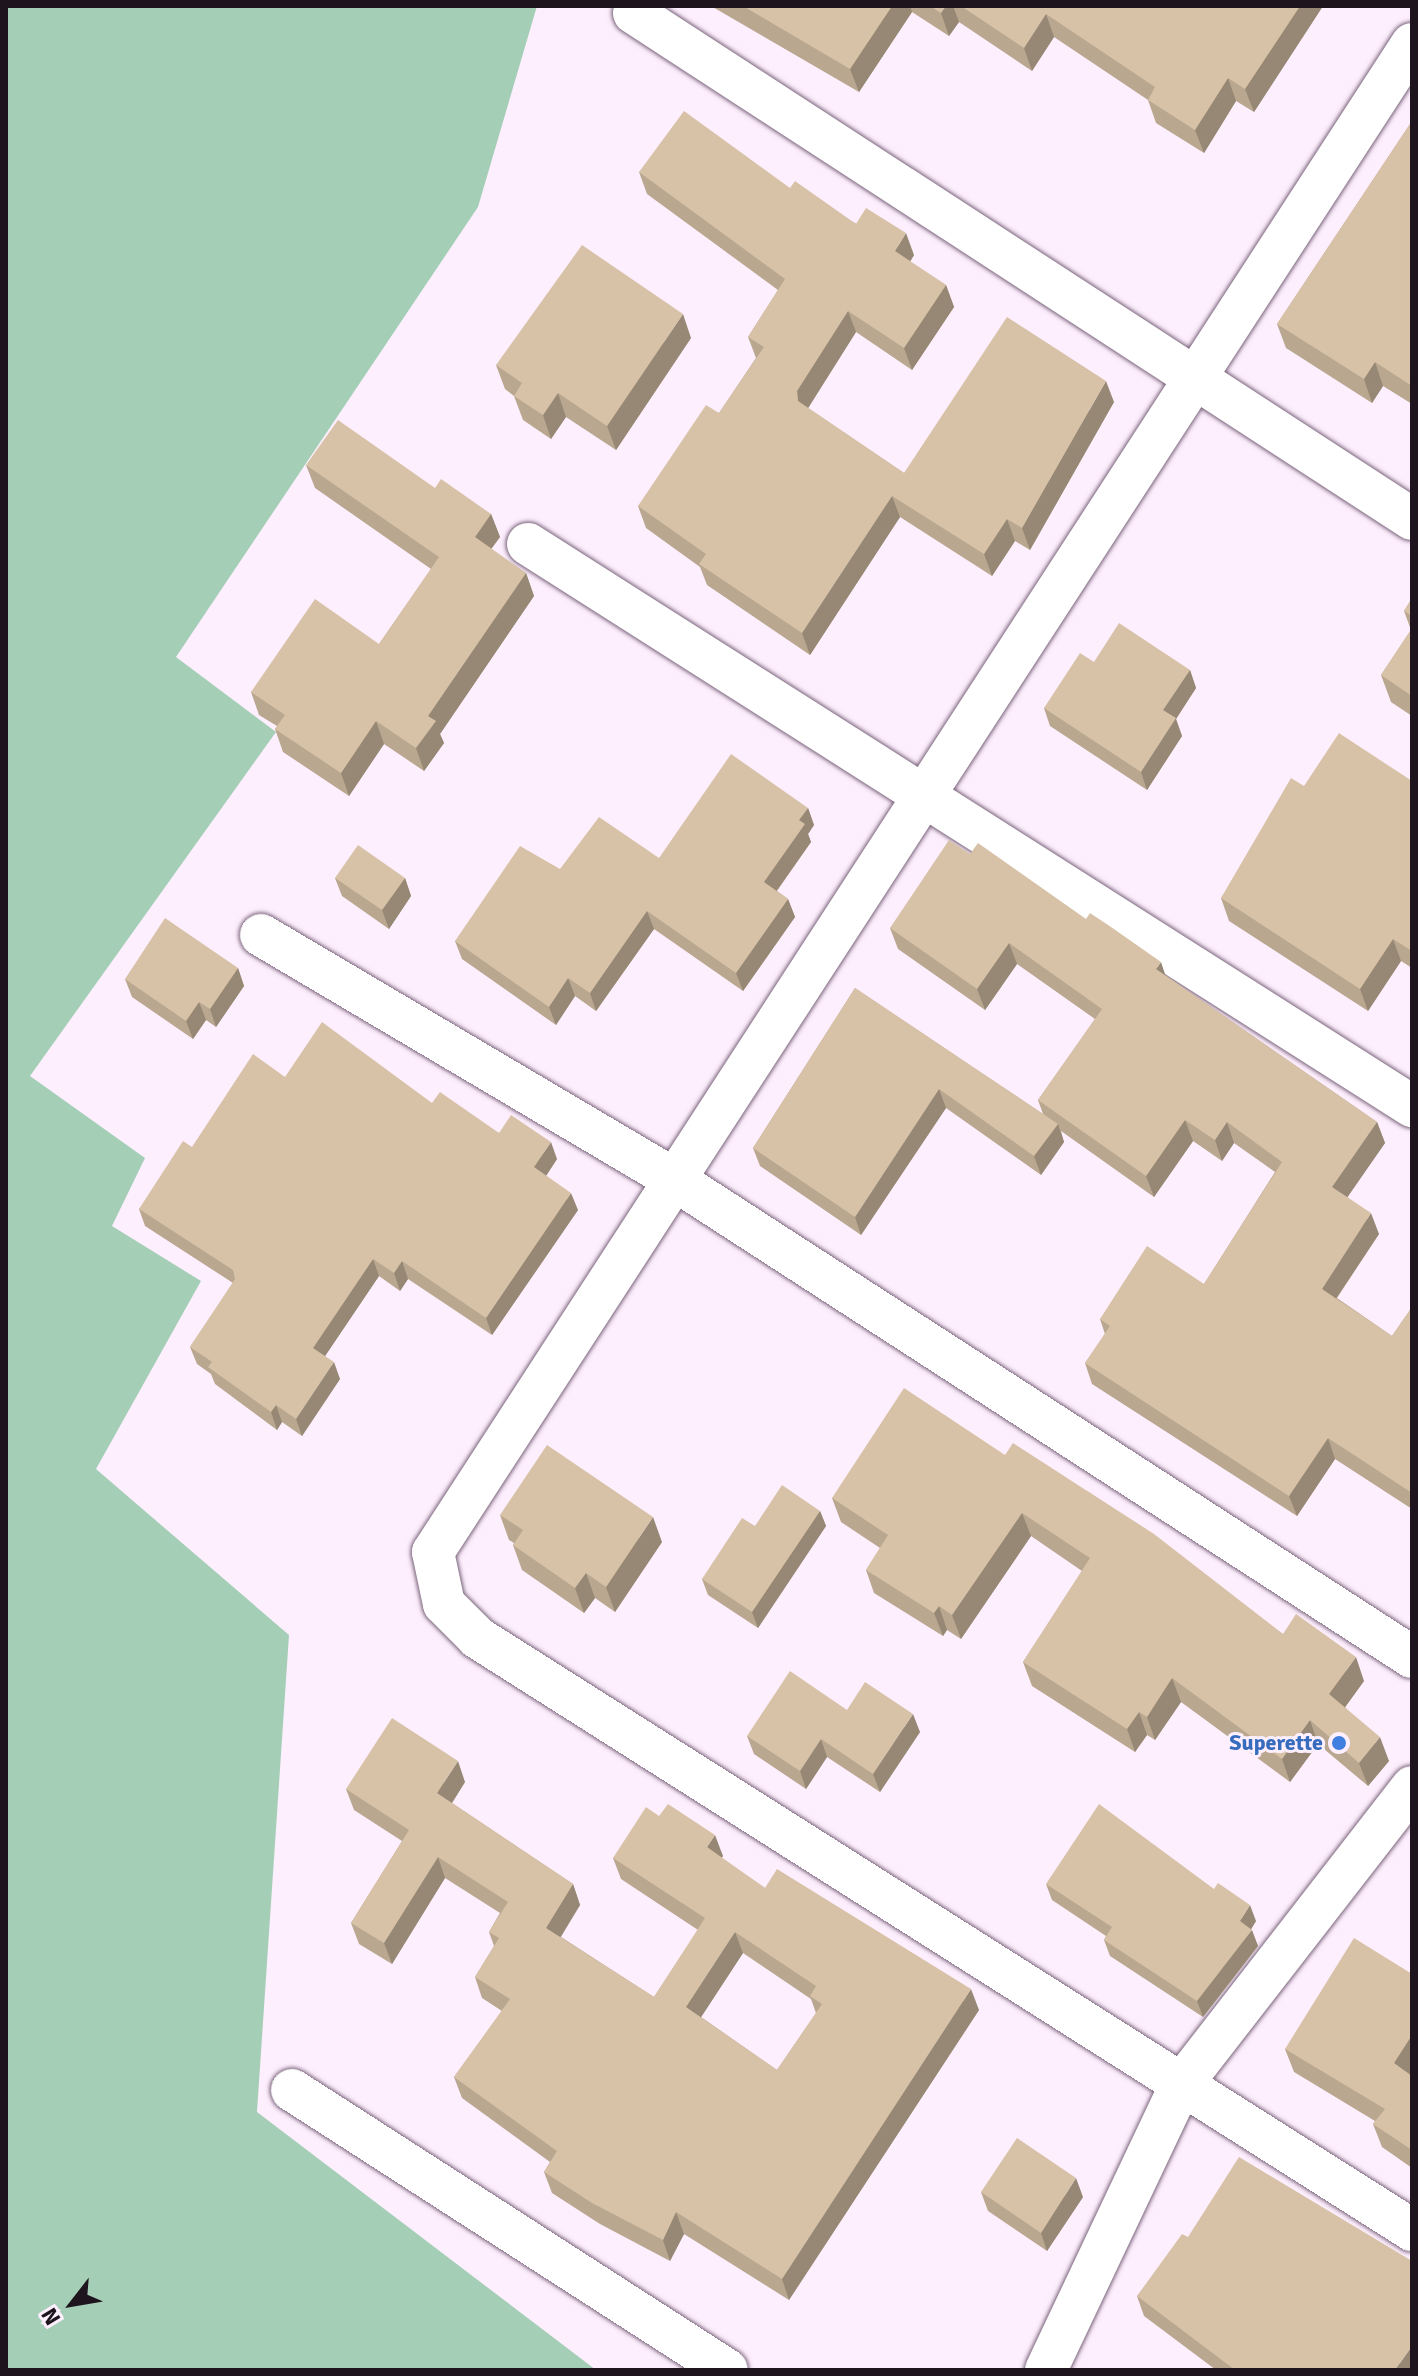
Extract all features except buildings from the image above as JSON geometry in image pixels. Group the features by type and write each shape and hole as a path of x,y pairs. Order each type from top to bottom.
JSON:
{"street":[{"path":"634,13 1412,519"},
{"path":"1412,44 1193,377 929,799 433,1552 444,1604 478,1638 1412,2230"},
{"path":"528,544 1412,1106"},
{"path":"261,935 678,1182 1412,1657"},
{"path":"1046,2370 1181,2085 1412,1787"},
{"path":"292,2090 727,2370"}],"green space":[{"path":"6,6 537,6 478,207 176,657 276,732 30,1076 145,1158 112,1226 201,1281 96,1469 289,1635 257,2112 596,2370 6,2370"}],"place":[{"name":"Superette","path":"1339,1743"}]}
